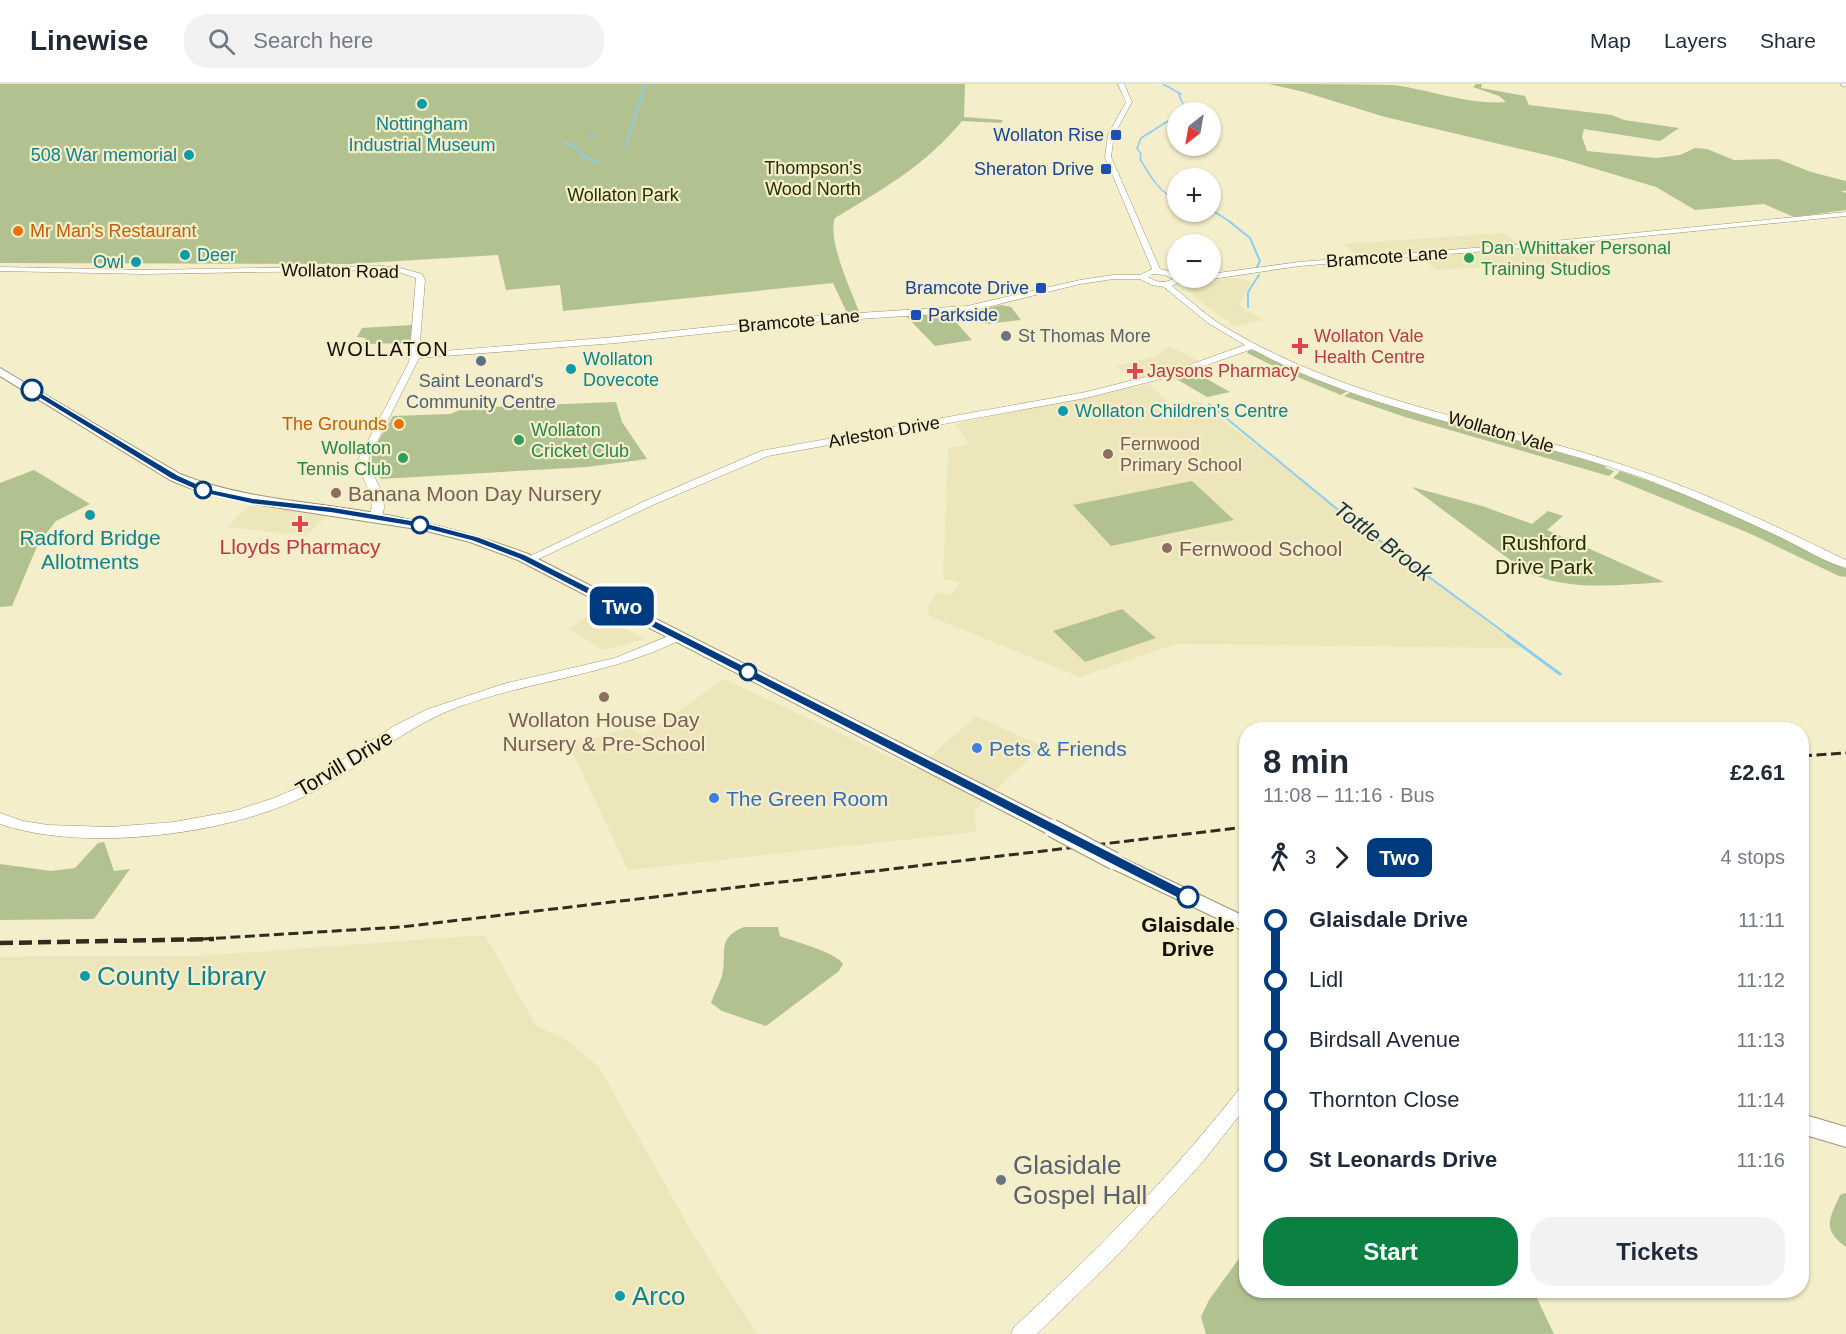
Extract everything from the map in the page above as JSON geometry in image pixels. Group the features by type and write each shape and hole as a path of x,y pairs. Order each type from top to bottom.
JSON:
{"main road":[{"path":"0,371 197,488 230,497 422,525 475,539 530,560 1114,861 1239,922"},
{"path":"1809,1126 1846,1137"}],"street":[{"path":"1121,84 1129,102 1108,139 1106,147 1108,157 1157,271"},
{"name":"Bramcote Lane","path":"1221,275 1299,264 1846,214"},
{"name":"Wollaton Road","path":"0,269 144,272 400,270 417,275 421,280 414,359 364,454 362,462 379,495 381,504 376,517"},
{"path":"1142,277 1146,273 1157,271 1167,274"},
{"name":"Bramcote Lane","path":"414,359 813,319 967,309 1080,282 1142,277"},
{"name":"Wollaton Vale","path":"1142,277 1155,284 1166,285 1199,314 1252,346 1297,367 1353,388 1652,478 1754,521 1846,564"},
{"name":"Arleston Drive","path":"530,560 759,454 1086,395 1181,371 1252,346"},
{"name":"Torvill Drive","path":"0,818 10,823 43,830 81,832 176,827 223,819 265,807 302,791 405,726 431,713 507,687 608,666 650,651 678,636"},
{"path":"1022,1334 1106,1255 1186,1170 1239,1103"}],"shaded area":[{"path":"1503,233 1523,247 1557,244 1581,260 1566,262 1586,276 1570,277 1552,264 1436,270 1417,253 1359,257 1343,244"},
{"path":"1236,278 1251,282 1239,305 1263,320 1236,326 1210,309 1185,288 1221,288 1221,279"},
{"path":"1171,347 1199,361 1137,380 1116,366 1157,356 1165,348"},
{"name":"Fernwood School","path":"1149,384 1170,404 1198,401 1522,648 1175,644 1080,677 929,616 928,607 936,592 951,595 960,582 943,579 948,448 969,444 955,424"},
{"path":"249,506 327,516 306,536 227,527"},
{"path":"595,611 645,639 604,650 569,629"},
{"path":"724,679 916,769 976,716 1042,746 974,811 976,832 628,870 569,745 629,728 644,735"},
{"path":"485,935 536,1026 565,1039 599,1067 694,1236 757,1334 0,1334 0,957 199,956"}],"green space":[{"name":"Wollaton Park","path":"0,84 965,84 964,117 1003,120 1001,123 962,121 919,163 835,218 833,228 837,252 859,312 847,313 833,283 563,311 560,285 506,290 498,255 349,264 0,263"},
{"path":"1269,84 1393,85 1463,99 1506,102 1499,96 1473,87 1476,84 1482,84 1481,88 1525,96 1529,105 1612,115 1624,120 1679,128 1660,141 1584,129 1582,137 1587,151 1656,158 1680,155 1695,148 1707,149 1734,160 1778,159 1811,172 1846,181 1846,191 1841,191 1846,193 1846,210 1794,217 1764,204 1695,210 1656,187 1559,158 1385,117 1304,92"},
{"path":"1001,305 1011,307 1021,320 986,324 975,311"},
{"path":"948,313 972,340 935,346 906,316"},
{"path":"412,325 410,343 362,344 366,338 357,337 362,328"},
{"path":"1249,350 1258,351 1349,390 1341,395 1247,353"},
{"path":"1191,373 1198,374 1230,392 1207,397 1173,377"},
{"path":"1352,391 1606,466 1605,468 1614,471 1609,476 1405,417 1344,396"},
{"path":"616,402 622,422 647,459 587,467 381,479 372,468 372,452 393,416 450,414 465,408"},
{"path":"34,470 90,504 56,521 38,544 12,606 0,607 0,483"},
{"path":"1620,471 1706,504 1790,541 1846,568 1846,577 1839,576 1751,534 1613,478"},
{"path":"1192,481 1234,520 1111,546 1073,505"},
{"name":"Rushford Drive Park","path":"1412,487 1482,506 1532,524 1548,511 1563,516 1547,530 1664,582 1593,586 1541,578 1525,571"},
{"path":"1122,609 1156,638 1085,662 1053,631"},
{"path":"104,842 114,871 130,869 94,919 0,920 0,864 51,871 75,868 98,843"},
{"path":"744,927 778,927 780,936 824,951 843,964 839,971 766,1026 722,1011 711,1003 722,976 724,947 729,936"},
{"path":"1845,1193 1846,1247 1838,1241 1830,1229 1833,1210 1840,1195"},
{"path":"1239,1259 1239,1298 1537,1298 1554,1334 1206,1334 1201,1317 1209,1300"}],"waterway":[{"path":"625,148 645,84"},
{"name":"Tottle Brook","path":"1163,84 1181,94 1179,95 1182,102"},
{"name":"Tottle Brook","path":"1167,122 1141,138 1137,148 1141,154 1140,159 1148,172 1167,194"},
{"path":"588,136 594,137"},
{"path":"563,142 577,148 582,154 580,155 597,162 594,161"},
{"name":"Tottle Brook","path":"1221,216 1232,223"},
{"name":"Tottle Brook","path":"1230,222 1250,238 1260,261 1257,267"},
{"name":"Tottle Brook","path":"1248,307 1248,292 1259,275"},
{"name":"Tottle Brook","path":"1209,404 1337,509 1509,636"},
{"name":"Tottle Brook","path":"1507,635 1560,674"}],"railway":[{"path":"1809,756 1846,753"},
{"path":"199,939 401,927 1239,828"},
{"path":"0,943 199,939"},
{"path":"187,940 199,939"},
{"path":"199,939 214,939"}],"bus line":[{"name":"Two","path":"32,390 197,488 252,501 332,510 422,525 475,539 523,557 1188,897"}],"place":[{"name":"Nottingham Industrial Museum","path":"422,104"},
{"name":"Wollaton Rise","path":"1116,135"},
{"name":"508 War memorial","path":"189,155"},
{"name":"Sheraton Drive","path":"1106,169"},
{"name":"Mr Man's Restaurant","path":"18,231"},
{"name":"Deer","path":"185,255"},
{"name":"Dan Whittaker Personal Training Studios","path":"1469,258"},
{"name":"Owl","path":"136,262"},
{"name":"Bramcote Drive","path":"1041,288"},
{"name":"Parkside","path":"916,315"},
{"name":"St Thomas More","path":"1006,336"},
{"name":"Wollaton Vale Health Centre","path":"1300,346"},
{"name":"Saint Leonard's Community Centre","path":"481,361"},
{"name":"Wollaton Dovecote","path":"571,369"},
{"name":"Jaysons Pharmacy","path":"1135,371"},
{"name":"Wollaton Children's Centre","path":"1063,411"},
{"name":"The Grounds","path":"399,424"},
{"name":"Wollaton Cricket Club","path":"519,440"},
{"name":"Fernwood Primary School","path":"1108,454"},
{"name":"Wollaton Tennis Club","path":"403,458"},
{"name":"Banana Moon Day Nursery","path":"336,493"},
{"name":"Radford Bridge Allotments","path":"90,515"},
{"name":"Lloyds Pharmacy","path":"300,524"},
{"name":"Fernwood School","path":"1167,548"},
{"name":"Wollaton House Day Nursery & Pre-School","path":"604,697"},
{"name":"Pets & Friends","path":"977,748"},
{"name":"The Green Room","path":"714,798"},
{"name":"Glaisdale Drive","path":"1188,897"},
{"name":"County Library","path":"85,976"},
{"name":"Glasidale Gospel Hall","path":"1001,1180"},
{"name":"Arco","path":"620,1296"}],"district":[{"name":"WOLLATON","path":"388,349"}],"park label":[{"name":"Thompson's Wood North","path":"813,178"}]}
